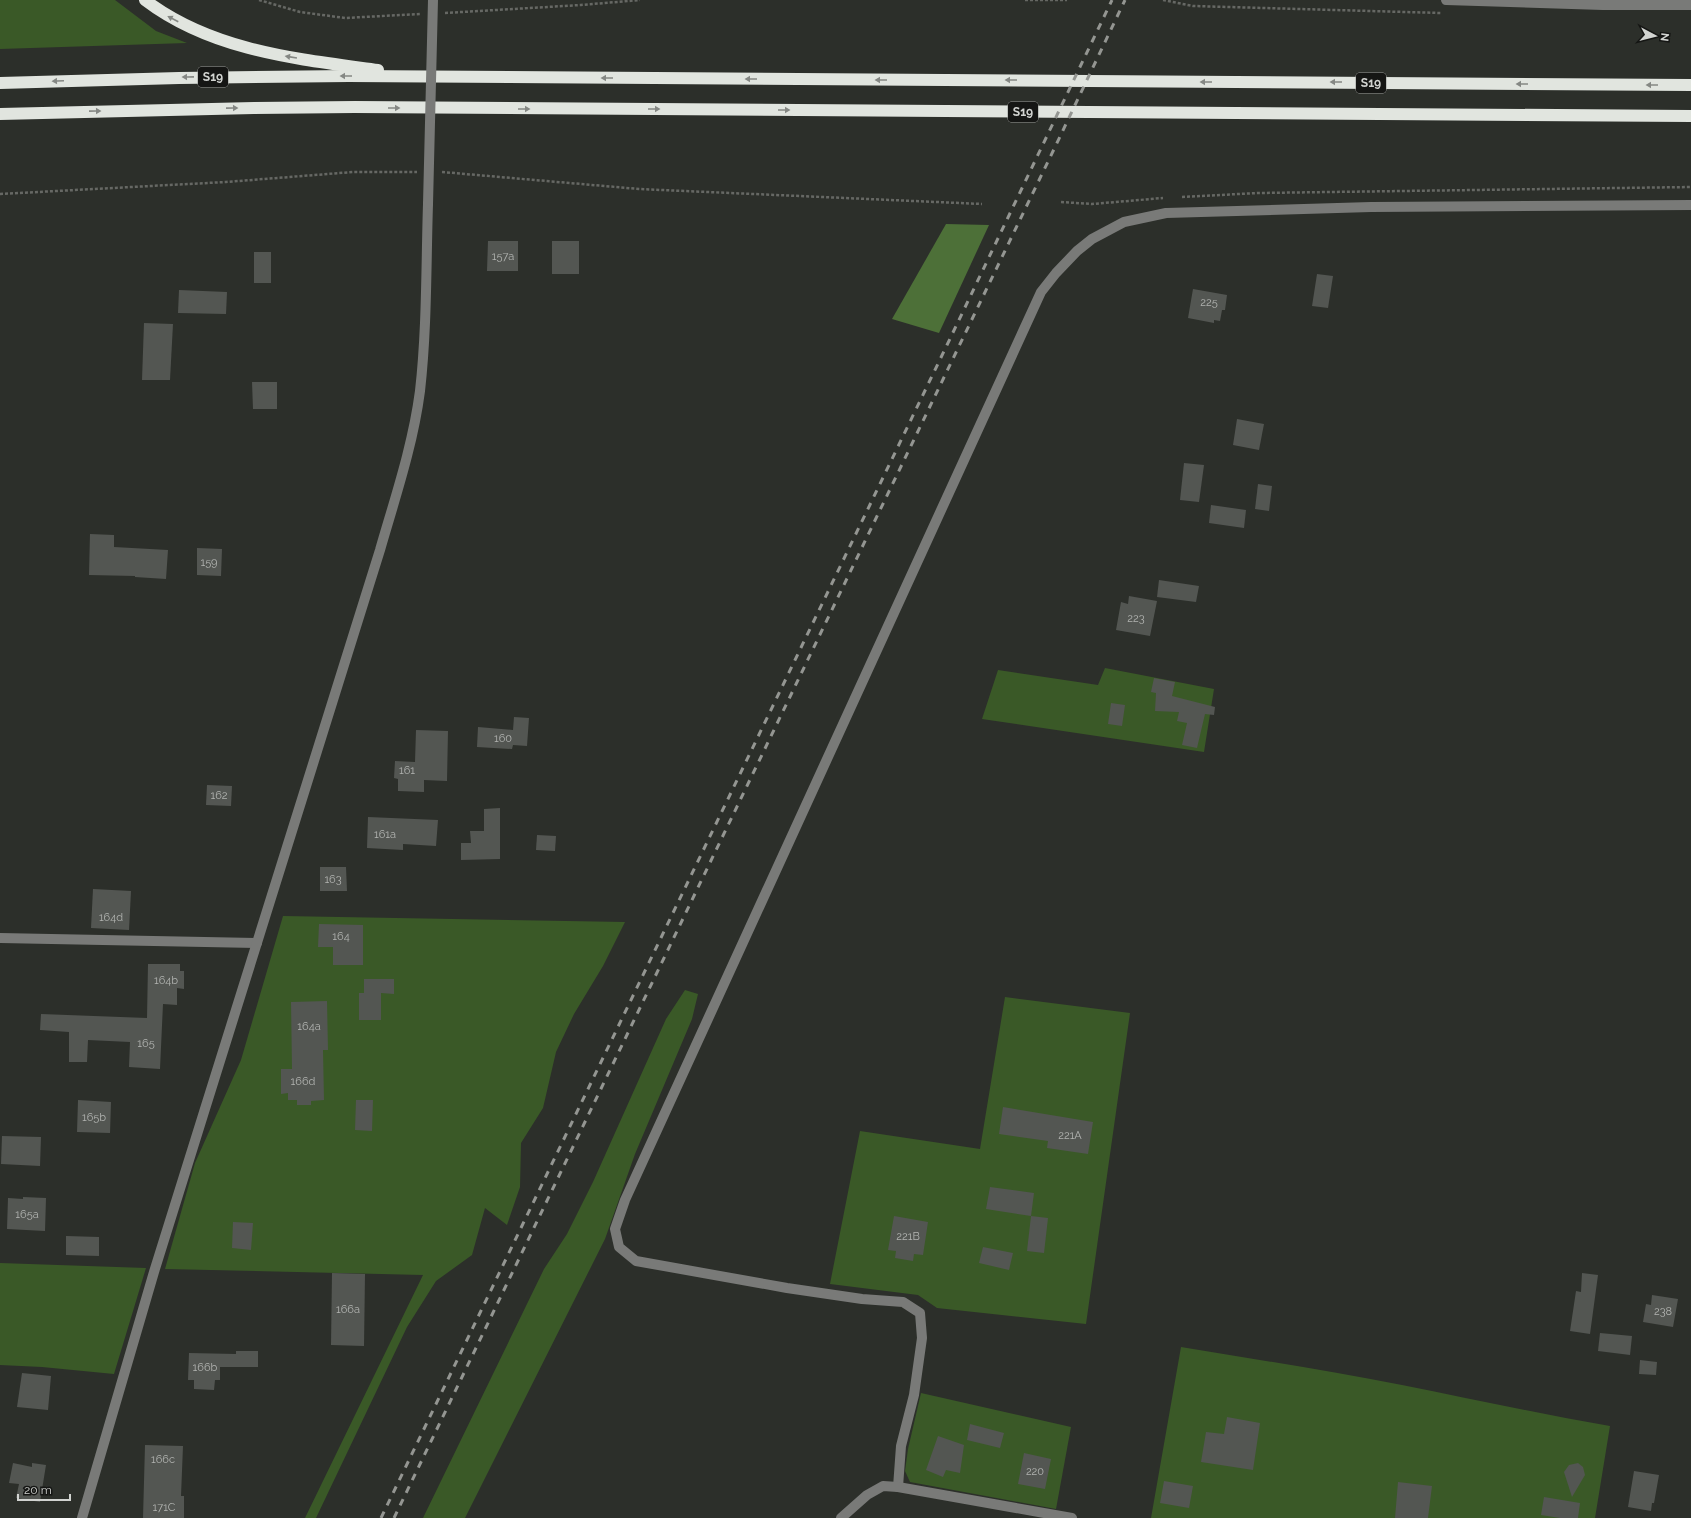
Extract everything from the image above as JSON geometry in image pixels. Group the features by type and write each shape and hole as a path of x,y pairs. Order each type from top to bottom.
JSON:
{"highway":[{"path":"145,0 170,18 242,47 319,62 427,77"},
{"name":"S19","path":"0,83 246,76 1691,85"},
{"name":"S19","path":"0,114 316,107 1691,116"}],"street":[{"path":"82,1518 154,1272 380,550 410,442 420,391 423,356 433,0"},
{"path":"1446,0 1603,5 1691,5"},
{"path":"898,1487 901,1446 914,1395 922,1338 920,1313 903,1302 862,1299 802,1290 636,1261 619,1246 615,1229 625,1200 1041,292 1076,251 1092,239 1124,222 1166,213 1371,207 1691,205"},
{"path":"0,938 257,943"},
{"path":"841,1518 873,1492 883,1486 898,1487 1072,1518"}],"path":[{"path":"259,0 300,12 345,18 422,14"},
{"path":"444,13 640,0"},
{"path":"1025,0 1067,0"},
{"path":"1163,0 1193,6 1442,13"},
{"path":"0,194 226,182 353,172 421,172"},
{"path":"436,172 452,172 640,189 982,204"}],"green space":[{"path":"0,0 115,0 156,31 187,43 0,49"},
{"path":"946,224 989,225 939,333 892,319"},
{"path":"1105,668 1214,689 1204,752 982,719 998,670 1098,685"},
{"path":"283,916 625,922 603,966 574,1014 556,1052 543,1108 521,1143 520,1187 507,1225 485,1208 472,1255 436,1281 407,1327 316,1518 305,1518 423,1275 165,1269 195,1163 241,1060"},
{"path":"685,990 698,994 692,1019 635,1154 605,1239 465,1518 423,1518 544,1269 567,1234 593,1182 666,1019"},
{"path":"1005,997 1130,1013 1086,1324 937,1308 918,1295 830,1284 860,1131 980,1149"},
{"path":"0,1263 146,1268 114,1374 42,1367 0,1365"},
{"path":"1181,1347 1375,1380 1610,1426 1595,1518 1151,1518"},
{"path":"921,1393 1071,1427 1056,1509 910,1482 905,1471 908,1449"}],"building":[{"path":"488,241 518,241 518,271 487,271"},
{"path":"552,241 579,241 579,274 552,274"},
{"path":"254,252 271,252 271,283 254,283"},
{"path":"1317,274 1333,276 1328,308 1312,306"},
{"path":"1193,289 1227,295 1225,310 1222,310 1220,321 1214,320 1214,323 1188,318"},
{"path":"179,290 227,292 226,314 178,313"},
{"path":"144,323 173,324 170,380 142,380"},
{"path":"252,382 277,382 277,409 253,409"},
{"path":"1237,419 1264,424 1259,450 1233,445"},
{"path":"1184,463 1204,465 1199,502 1180,500"},
{"path":"1258,484 1272,486 1269,511 1255,509"},
{"path":"1211,505 1246,510 1244,528 1209,523"},
{"path":"90,534 114,535 114,547 168,550 166,579 135,576 89,575"},
{"path":"197,548 222,549 221,576 197,575"},
{"path":"1159,580 1199,586 1196,602 1157,597"},
{"path":"1129,596 1157,601 1150,636 1116,630 1121,602 1128,604"},
{"path":"1154,678 1175,682 1172,696 1215,707 1214,715 1205,714 1197,748 1182,745 1187,723 1177,721 1179,712 1155,711 1156,693 1151,692"},
{"path":"1111,703 1125,705 1122,726 1108,724"},
{"path":"514,717 529,718 527,746 513,745 512,749 477,747 478,727 513,730"},
{"path":"416,730 448,731 447,781 424,780 424,792 398,791 398,779 394,778 395,761 415,762"},
{"path":"207,785 232,786 231,806 206,805"},
{"path":"500,808 500,859 461,860 461,843 471,843 470,831 484,831 484,809"},
{"path":"368,817 438,820 436,846 403,844 403,850 367,848"},
{"path":"537,835 556,836 555,851 536,850"},
{"path":"320,867 346,867 347,891 320,891"},
{"path":"93,889 131,891 129,930 91,928"},
{"path":"319,924 363,925 363,965 333,965 333,947 318,947"},
{"path":"148,964 180,964 180,971 184,971 184,989 177,988 177,1005 163,1004 160,1069 129,1067 130,1042 88,1040 87,1062 69,1062 69,1032 40,1030 41,1014 147,1018"},
{"path":"364,979 394,979 394,994 381,993 381,1020 359,1020 359,993 364,993"},
{"path":"327,1001 328,1050 323,1050 324,1100 311,1101 311,1105 297,1105 297,1100 288,1100 288,1093 281,1094 281,1069 292,1069 291,1002"},
{"path":"78,1100 111,1102 110,1133 77,1132"},
{"path":"356,1100 373,1100 372,1131 355,1130"},
{"path":"1003,1107 1093,1122 1088,1154 1047,1148 1048,1141 999,1134"},
{"path":"2,1136 41,1137 40,1166 1,1164"},
{"path":"990,1187 1034,1193 1031,1216 986,1209"},
{"path":"23,1197 46,1198 45,1231 7,1229 8,1198 23,1199"},
{"path":"894,1216 928,1222 923,1255 914,1254 913,1261 895,1258 896,1251 888,1250"},
{"path":"1031,1216 1048,1218 1044,1253 1027,1251"},
{"path":"233,1222 253,1223 251,1250 232,1248"},
{"path":"66,1236 99,1237 99,1256 66,1255"},
{"path":"983,1247 1013,1253 1009,1270 979,1263"},
{"path":"332,1273 365,1274 364,1346 331,1345"},
{"path":"1582,1273 1598,1275 1590,1334 1570,1331 1576,1291 1581,1292"},
{"path":"1652,1295 1678,1299 1673,1327 1643,1322 1646,1304 1651,1305"},
{"path":"1600,1333 1632,1336 1630,1355 1598,1351"},
{"path":"236,1351 258,1351 258,1367 220,1367 220,1380 215,1380 214,1390 194,1389 194,1380 188,1380 189,1353 236,1354"},
{"path":"1640,1360 1657,1362 1656,1375 1639,1374"},
{"path":"22,1373 51,1376 48,1410 17,1407"},
{"path":"1227,1417 1260,1423 1253,1470 1201,1462 1206,1432 1224,1434"},
{"path":"970,1424 1004,1433 1000,1448 967,1440"},
{"path":"938,1436 964,1445 960,1473 946,1470 943,1477 926,1470"},
{"path":"145,1445 183,1446 181,1496 184,1496 184,1518 143,1518"},
{"path":"1024,1453 1051,1459 1045,1489 1018,1484"},
{"path":"13,1463 32,1467 32,1463 46,1465 40,1502 16,1498 19,1484 9,1483"},
{"path":"1578,1463 1583,1467 1585,1475 1572,1497 1564,1472 1569,1465"},
{"path":"1634,1471 1659,1475 1651,1511 1628,1507"},
{"path":"1164,1481 1193,1486 1189,1508 1160,1503"},
{"path":"1398,1482 1432,1486 1428,1518 1395,1518"},
{"path":"1544,1497 1580,1503 1578,1518 1560,1518 1541,1515"}],"railway":[{"path":"381,1518 1112,0"},
{"path":"394,1518 1125,0"}]}
